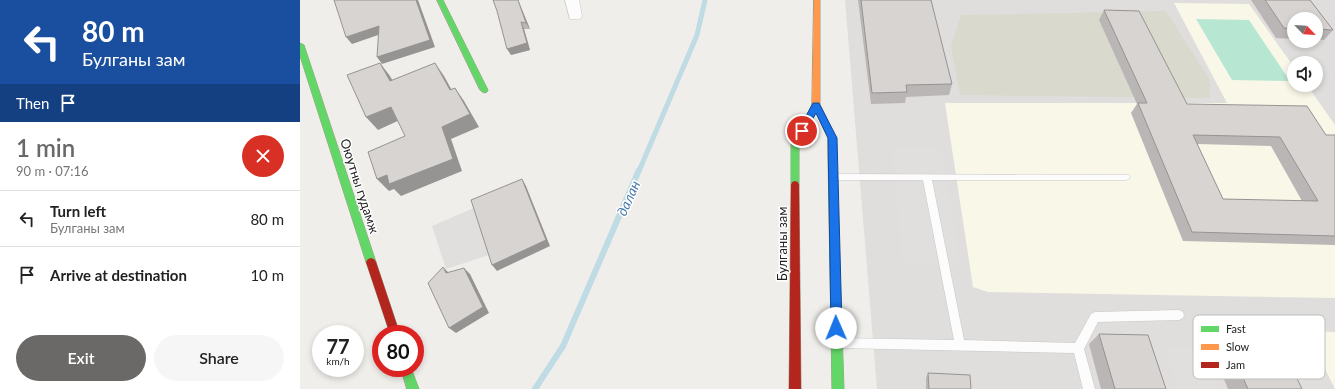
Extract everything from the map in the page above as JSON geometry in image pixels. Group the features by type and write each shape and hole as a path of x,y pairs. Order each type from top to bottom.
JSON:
{"main road":[{"path":"440,0 484,90"},
{"name":"Булганы зам","path":"818,0 816,106 832,138 838,389"},
{"name":"Оюутны гудамж","path":"300,46 392,325"},
{"name":"Булганы зам","path":"795,389 795,144 816,106"},
{"path":"409,377 413,389"}],"street":[{"path":"572,0 575,16"}],"lane":[{"path":"833,177 1126,177"},
{"path":"927,177 960,346"},
{"path":"1089,389 1078,348 1095,317 1179,315"},
{"path":"837,343 1078,348"}],"shaded area":[{"path":"845,0 1335,0 1335,389 877,389"},
{"path":"1174,3 1249,4 1287,57 1287,92 1312,92 1335,125 1335,298 988,292 973,287 945,103 1227,103"},
{"path":"1166,11 1210,80 1210,98 960,95 951,46 961,15"},
{"path":"892,147 941,147 960,265 903,265"},
{"path":"476,207 492,254 446,269 432,226"},
{"path":"1325,332 1335,332 1335,389 1325,369"},
{"path":"1164,348 1193,348 1193,379 1212,379 1217,389 1179,389"}],"green space":[{"path":"1196,19 1249,20 1287,77 1287,81 1232,80"}],"building":[{"path":"334,0 416,0 430,40 377,57 379,26 346,37"},
{"path":"493,0 518,0 526,23 521,22 527,43 507,49"},
{"path":"861,0 931,0 952,84 906,85 907,92 872,93"},
{"path":"1265,0 1310,0 1319,12 1287,12 1287,28 1284,28"},
{"path":"1104,10 1139,11 1187,104 1307,106 1326,135 1335,135 1335,236 1192,232 1138,103 1147,103","holes":["1193,135 1280,137 1318,201 1223,199"]},
{"path":"1323,17 1333,30 1323,29"},
{"path":"380,63 390,81 435,63 450,90 455,88 470,114 442,127 453,159 389,184 387,175 377,179 368,152 405,136 391,107 366,117 347,75"},
{"path":"522,179 546,240 492,265 471,200"},
{"path":"443,267 446,273 464,268 483,307 449,328 428,283"},
{"path":"1099,334 1148,335 1166,389 1115,389"},
{"path":"928,373 970,375 971,389 929,389"},
{"path":"1244,379 1297,379 1302,389 1248,389"}],"waterway":[{"name":"далан","path":"639,171 697,35 705,0"},
{"name":"далан","path":"535,389 563,346 639,170"}],"traffic: fast":[{"path":"440,0 484,90"},
{"path":"300,45 371,262"},
{"path":"795,185 795,144 816,105"},
{"path":"832,155 838,389"},
{"path":"409,377 413,389"}],"traffic: slow":[{"path":"817,0 816,105 832,138 832,155"}],"traffic: jam":[{"path":"795,185 795,389"},
{"path":"371,262 392,325"}],"route":[{"path":"802,131 816,106 832,138 836,328"}]}
